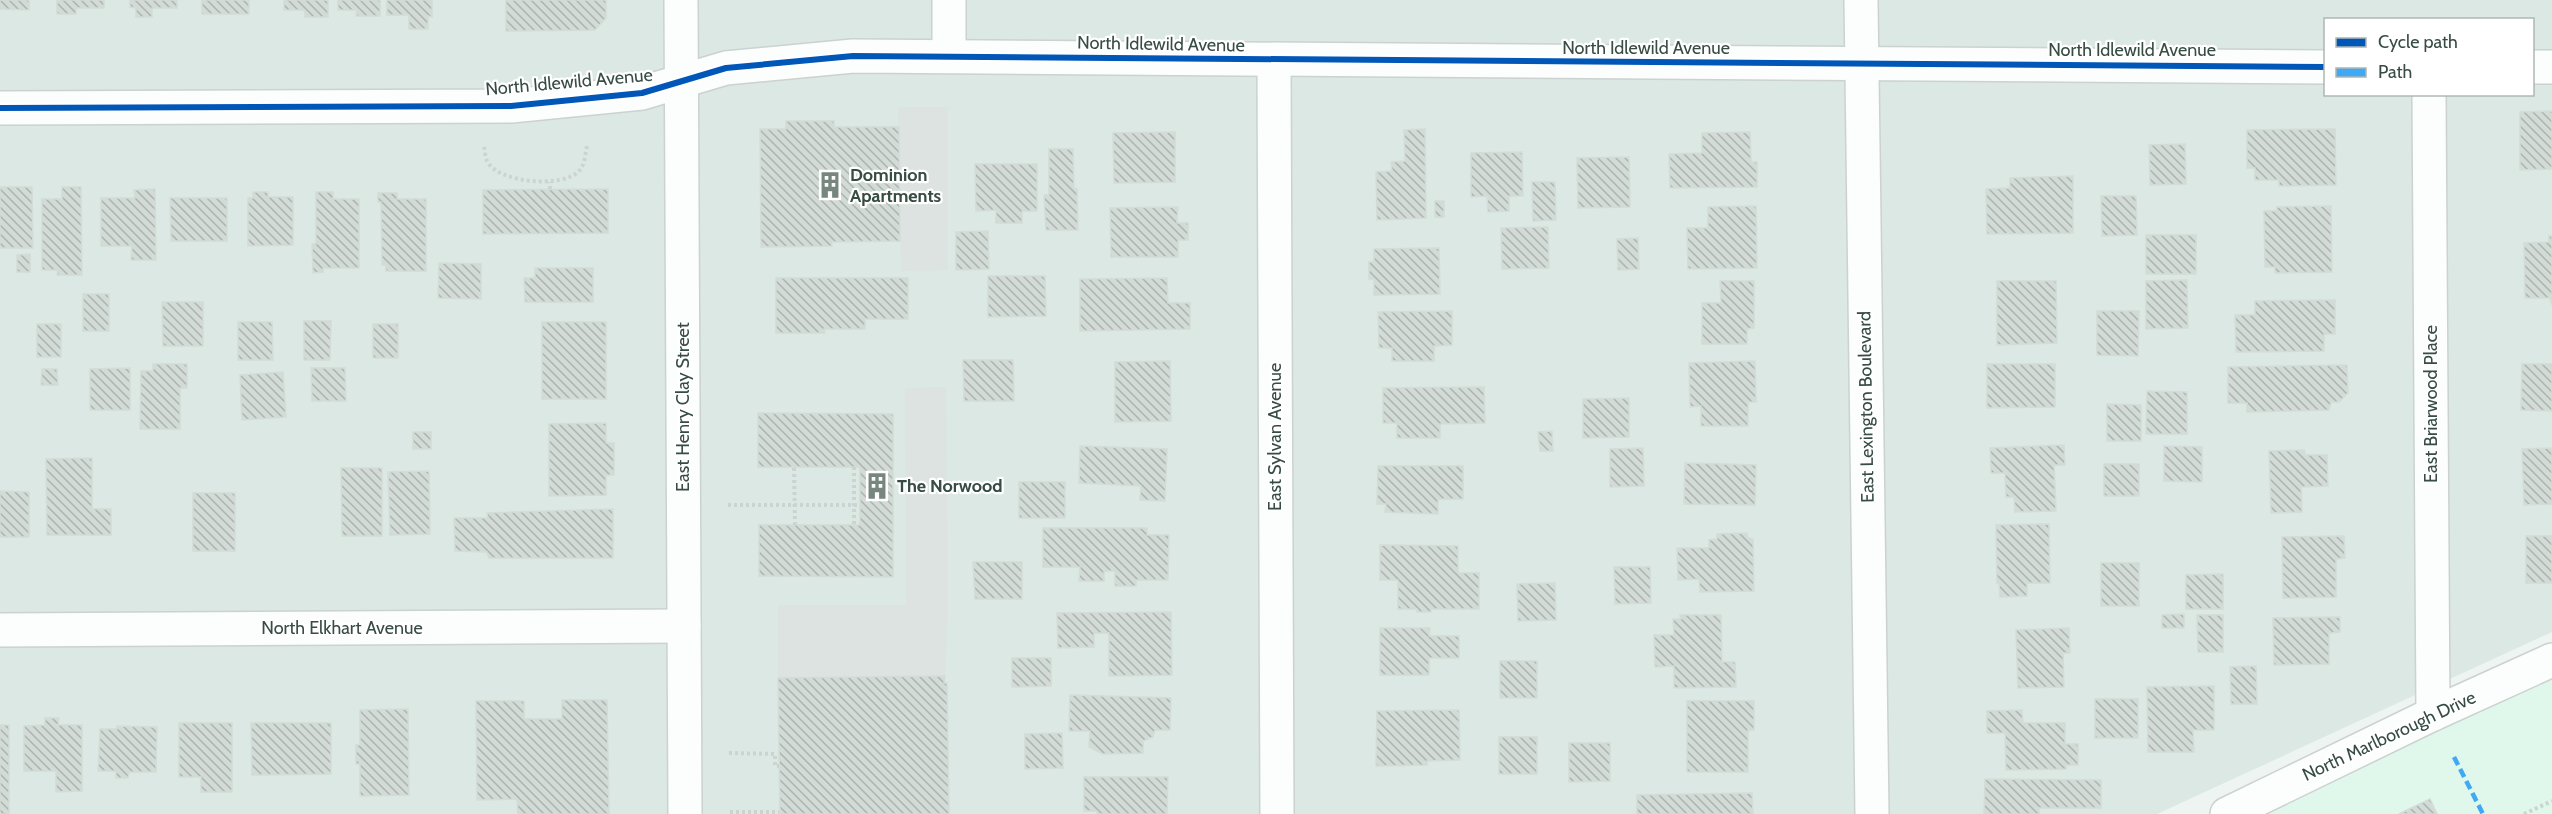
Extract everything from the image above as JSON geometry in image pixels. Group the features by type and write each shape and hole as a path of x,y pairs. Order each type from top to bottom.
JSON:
{"street":[{"name":"East Henry Clay Street","path":"681,0 685,814"},
{"path":"949,0 949,56"},
{"name":"East Lexington Boulevard","path":"1862,0 1872,814"},
{"name":"North Idlewild Avenue","path":"0,108 512,106 642,93 726,68 853,56 1274,61 2324,67"},
{"name":"East Sylvan Avenue","path":"1274,61 1277,814"},
{"path":"2534,68 2552,67"},
{"name":"East Briarwood Place","path":"2429,96 2433,714"},
{"name":"North Elkhart Avenue","path":"0,630 684,626"},
{"name":"North Marlborough Drive","path":"2227,814 2433,714 2552,660"}],"path":[{"path":"484,147 488,162 497,170 513,177 550,182 578,172 584,162 587,146"},
{"path":"550,182 550,189"},
{"path":"854,467 854,525"},
{"path":"794,468 795,525"},
{"path":"728,505 860,505"},
{"path":"729,753 775,754 775,766 779,766"},
{"path":"2524,814 2552,801"},
{"path":"730,812 780,812"}],"shaded area":[{"path":"0,0 2552,0 2552,632 2157,814 0,814"},
{"path":"898,107 948,107 948,270 901,271"},
{"path":"946,387 948,605 945,676 778,678 778,605 906,605 905,388"},
{"path":"2552,660 2552,814 2227,814"}],"building":[{"path":"0,0 29,0 29,10 0,9"},
{"path":"57,0 104,0 104,8 76,8 76,14 57,14"},
{"path":"130,0 177,0 177,8 152,8 152,17 136,17 136,8 130,7"},
{"path":"202,0 249,0 249,14 202,14"},
{"path":"284,0 328,0 328,17 305,17 305,10 284,10"},
{"path":"338,0 380,0 380,16 356,16 357,10 338,10"},
{"path":"387,0 432,0 432,17 428,16 428,29 409,29 409,15 387,15"},
{"path":"506,0 606,0 606,18 595,30 506,31"},
{"path":"2552,111 2552,169 2520,170 2520,112"},
{"name":"Dominion Apartments","path":"786,121 834,121 834,127 899,127 900,241 831,242 832,246 761,247 760,129 786,129"},
{"path":"1425,129 1426,218 1377,220 1376,172 1392,171 1391,162 1405,161 1404,130"},
{"path":"2335,129 2336,185 2279,186 2279,180 2255,180 2255,168 2247,168 2247,130"},
{"path":"1175,132 1175,182 1114,183 1113,133"},
{"path":"1750,132 1751,162 1757,162 1757,187 1670,188 1669,154 1702,153 1702,133"},
{"path":"2185,144 2186,184 2150,185 2149,145"},
{"path":"1049,149 1073,149 1078,230 1046,230 1044,195 1049,195"},
{"path":"1522,152 1523,196 1509,196 1509,211 1488,212 1487,196 1471,197 1471,153"},
{"path":"1629,157 1630,207 1578,208 1577,158"},
{"path":"975,164 1037,164 1037,211 1022,211 1022,223 996,223 996,210 976,211"},
{"path":"2073,176 2073,233 1987,234 1986,189 2010,188 2010,178"},
{"path":"1532,182 1555,182 1556,220 1533,221"},
{"path":"0,187 32,187 33,248 0,248"},
{"path":"62,187 81,187 82,275 57,275 58,270 42,270 42,199 62,199"},
{"path":"155,189 156,260 131,260 132,246 101,246 101,198 135,198 134,190"},
{"path":"608,189 608,233 483,234 483,190"},
{"path":"253,192 268,192 268,197 293,197 293,245 248,246 248,198 253,198"},
{"path":"316,192 333,192 333,199 359,199 359,268 323,268 323,272 313,273 312,244 316,244"},
{"path":"378,193 397,193 397,199 426,199 426,271 386,271 386,265 382,265 381,202 378,202"},
{"path":"2101,196 2136,196 2137,235 2102,236"},
{"path":"170,198 227,198 227,241 171,241"},
{"path":"1435,201 1444,201 1444,217 1435,217"},
{"path":"1756,206 1757,268 1688,269 1687,228 1708,228 1708,207"},
{"path":"2331,206 2332,272 2275,273 2275,267 2265,267 2264,211 2277,211 2277,207"},
{"path":"1178,207 1177,223 1188,223 1188,240 1178,240 1178,257 1111,257 1110,208"},
{"path":"1548,227 1549,268 1502,269 1501,228"},
{"path":"988,231 989,269 956,270 956,232"},
{"path":"2146,235 2196,235 2196,274 2146,274"},
{"path":"2549,236 2552,236 2552,305 2550,298 2525,298 2524,243 2549,242"},
{"path":"1638,238 1639,269 1618,270 1617,239"},
{"path":"1439,248 1440,294 1374,295 1374,279 1369,279 1369,262 1374,262 1374,249"},
{"path":"30,254 30,272 17,272 17,255"},
{"path":"439,263 481,264 481,299 438,298"},
{"path":"535,268 593,268 593,302 525,302 524,278 535,278"},
{"path":"988,276 1045,276 1046,316 988,317"},
{"path":"776,278 908,278 908,319 865,319 865,329 824,329 825,333 776,333"},
{"path":"1167,278 1168,303 1190,303 1190,329 1080,331 1080,279"},
{"path":"2187,280 2188,328 2146,329 2146,281"},
{"path":"1720,281 1754,281 1754,328 1747,329 1747,344 1702,344 1702,303 1721,303"},
{"path":"1997,281 2056,281 2057,343 1997,345"},
{"path":"83,294 109,294 109,331 83,331"},
{"path":"2335,300 2335,334 2324,334 2324,351 2236,352 2235,315 2255,315 2255,301"},
{"path":"162,302 203,302 203,346 163,346"},
{"path":"1452,311 1452,345 1434,346 1434,361 1392,361 1392,348 1379,348 1378,312"},
{"path":"2097,311 2139,311 2138,356 2097,355"},
{"path":"304,321 331,321 330,360 304,360"},
{"path":"238,322 272,322 273,360 238,360"},
{"path":"542,322 606,322 606,399 542,399"},
{"path":"37,324 61,324 61,357 37,357"},
{"path":"373,324 398,324 398,358 373,358"},
{"path":"963,360 1013,360 1014,401 964,401"},
{"path":"1170,361 1171,421 1115,422 1115,362"},
{"path":"1755,361 1756,402 1748,402 1748,426 1701,426 1701,406 1690,407 1689,363"},
{"path":"153,364 187,364 187,388 180,388 180,429 140,429 141,371 153,371"},
{"path":"1987,364 2055,364 2055,407 1987,408"},
{"path":"2522,364 2552,364 2552,411 2521,410"},
{"path":"2347,365 2348,393 2339,402 2331,402 2329,410 2247,412 2247,403 2228,403 2228,367"},
{"path":"130,368 130,410 90,410 90,369"},
{"path":"311,368 345,368 346,401 312,401"},
{"path":"42,369 57,369 58,385 41,385"},
{"path":"283,372 286,417 242,420 240,375"},
{"path":"1484,387 1485,423 1440,424 1440,438 1397,438 1397,423 1383,423 1383,388"},
{"path":"2147,391 2187,392 2187,434 2146,434"},
{"path":"1629,398 1629,437 1583,438 1583,399"},
{"path":"2107,404 2141,405 2141,441 2107,441"},
{"name":"The Norwood","path":"758,413 893,414 893,577 759,576 759,525 860,525 860,467 758,467"},
{"path":"606,423 606,443 614,443 614,475 606,475 606,495 549,496 549,424"},
{"path":"1552,431 1553,451 1540,451 1538,432"},
{"path":"413,432 431,432 431,449 413,449"},
{"path":"2064,445 2065,465 2054,465 2056,511 2015,512 2014,497 2006,497 2005,473 1991,473 1990,448"},
{"path":"1080,446 1167,449 1165,501 1140,500 1141,486 1079,483"},
{"path":"2164,446 2202,447 2202,482 2164,481"},
{"path":"1643,448 1644,486 1610,487 1610,449"},
{"path":"2552,448 2552,504 2524,505 2522,449"},
{"path":"2304,450 2305,455 2327,455 2328,486 2301,487 2302,512 2271,513 2269,451"},
{"path":"92,458 92,509 111,509 111,535 47,535 46,459"},
{"path":"1685,463 1756,465 1755,505 1684,504"},
{"path":"2104,464 2139,464 2139,496 2104,496"},
{"path":"1378,466 1463,466 1463,499 1438,499 1438,514 1385,512 1386,504 1377,504"},
{"path":"341,468 382,468 382,536 342,536"},
{"path":"429,471 430,534 390,535 388,472"},
{"path":"1019,482 1065,482 1065,518 1019,518"},
{"path":"0,491 29,492 29,537 0,537"},
{"path":"193,493 235,493 235,551 193,551"},
{"path":"613,509 613,558 489,558 487,552 455,551 454,518 488,518 487,513"},
{"path":"2049,524 2050,583 2027,583 2027,596 2000,597 1999,583 1997,583 1996,525"},
{"path":"1043,528 1147,528 1147,535 1169,535 1168,580 1136,580 1136,586 1115,586 1115,571 1104,571 1104,581 1079,581 1080,567 1043,567"},
{"path":"1747,533 1748,538 1753,539 1754,591 1700,592 1699,579 1678,580 1677,548 1709,548 1709,540 1717,539 1717,534"},
{"path":"2344,536 2345,558 2336,559 2336,597 2283,598 2282,537"},
{"path":"2526,536 2552,536 2552,583 2526,583"},
{"path":"1380,545 1458,546 1458,573 1479,573 1479,609 1431,609 1431,612 1417,612 1417,609 1398,609 1398,580 1380,580"},
{"path":"973,562 1022,562 1022,599 975,599"},
{"path":"2101,563 2139,563 2139,606 2101,606"},
{"path":"1614,567 1650,567 1651,603 1615,604"},
{"path":"2223,574 2223,609 2186,609 2186,575"},
{"path":"1555,583 1556,620 1518,621 1517,584"},
{"path":"1171,612 1172,675 1109,676 1109,633 1094,633 1094,647 1058,648 1057,613"},
{"path":"2184,614 2184,628 2162,628 2162,615"},
{"path":"1680,615 1721,615 1722,662 1735,662 1736,687 1674,688 1674,666 1655,667 1654,635 1674,635 1673,619 1681,619"},
{"path":"2197,615 2223,615 2223,652 2198,652"},
{"path":"2340,617 2340,632 2329,633 2329,664 2274,665 2273,618"},
{"path":"1380,628 1430,628 1429,636 1459,636 1459,658 1429,658 1429,675 1380,675"},
{"path":"2069,628 2070,653 2063,653 2064,687 2018,688 2016,630"},
{"path":"1012,658 1051,658 1051,686 1012,687"},
{"path":"1500,661 1537,661 1537,698 1500,698"},
{"path":"2256,666 2257,704 2231,704 2230,667"},
{"path":"945,676 949,814 780,814 778,678"},
{"path":"2214,686 2214,730 2193,730 2194,752 2148,752 2147,687"},
{"path":"1070,695 1171,698 1170,730 1155,730 1153,737 1143,741 1143,753 1103,754 1089,747 1090,731 1069,731"},
{"path":"2095,699 2138,699 2138,738 2095,738"},
{"path":"562,700 607,700 609,814 518,814 517,799 477,800 476,701 524,701 524,719 562,719"},
{"path":"1687,701 1754,701 1754,730 1748,730 1748,772 1687,772"},
{"path":"408,709 409,795 360,796 360,764 356,764 356,745 360,745 360,710"},
{"path":"1459,710 1460,760 1427,761 1427,765 1376,766 1377,711"},
{"path":"2022,710 2023,723 2065,723 2065,744 2078,744 2078,765 2066,765 2066,769 2006,770 2005,733 1987,733 1987,711"},
{"path":"45,718 59,718 58,725 82,725 82,791 56,792 56,771 24,771 24,726 45,725"},
{"path":"179,723 232,723 232,792 201,792 201,777 179,777"},
{"path":"251,723 331,723 331,774 252,775"},
{"path":"0,725 9,725 9,814 0,814"},
{"path":"117,726 157,727 156,772 129,772 128,778 116,778 116,771 98,771 100,729 117,729"},
{"path":"1062,733 1063,768 1025,769 1025,734"},
{"path":"1499,737 1537,737 1537,774 1499,774"},
{"path":"1569,743 1610,743 1610,781 1569,782"},
{"path":"1084,777 1168,777 1167,814 1097,814 1097,811 1084,811"},
{"path":"1985,779 2101,780 2101,808 2039,808 2039,814 1984,814"},
{"path":"1752,793 1753,814 1637,814 1637,795"},
{"path":"2430,799 2437,814 2399,814"}],"marked path":[{"path":"2454,757 2483,814"}],"cycle path":[{"path":"0,108 511,106 642,93 726,68 853,56 2324,67"}],"place":[{"name":"Dominion Apartments","path":"830,185"},
{"name":"The Norwood","path":"877,486"}]}
